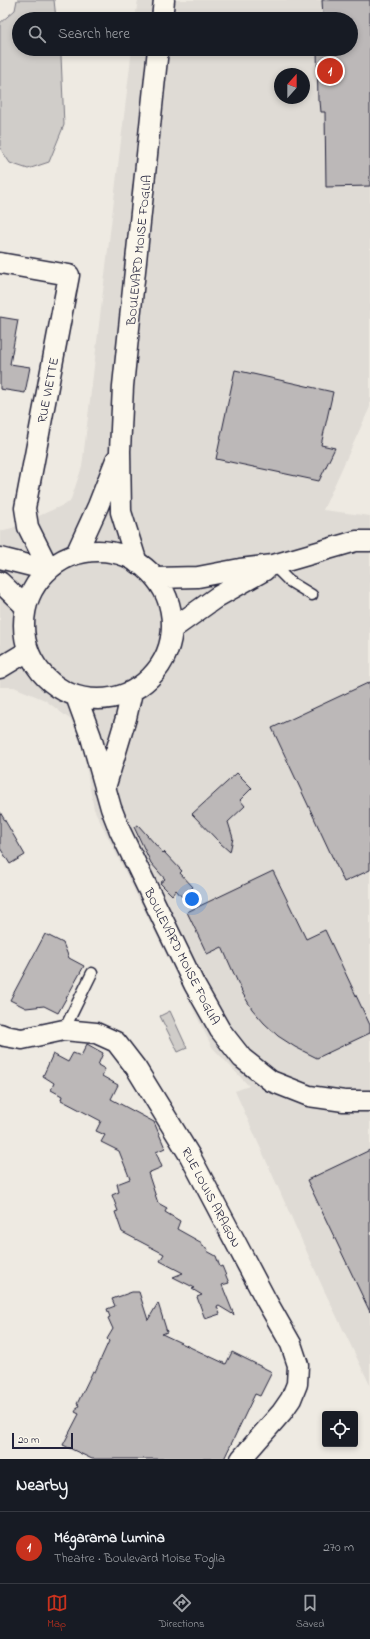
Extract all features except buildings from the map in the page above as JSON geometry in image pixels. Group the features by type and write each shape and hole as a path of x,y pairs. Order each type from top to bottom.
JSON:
{"street":[{"path":"163,12 164,0"},
{"name":"BOULEVARD MOISE FOGLIA","path":"137,563 121,512 120,451 123,386 157,56"},
{"name":"RUE VIETTE","path":"0,263 69,275 25,508 28,527 49,569"},
{"name":"BOULEVARD MOISE FOGLIA","path":"76,554 98,506 120,451"},
{"path":"155,578 198,577 240,569 273,565 356,541 370,540"},
{"path":"97,551 118,554 137,563 155,578 167,599 171,611 172,629 169,648 160,666 148,681 132,692 108,699 76,696 60,689 41,673 28,651 24,629 26,607 34,587 49,569 62,560 76,554 97,551"},
{"path":"0,558 49,569"},
{"path":"172,629 217,597 273,565"},
{"path":"0,582 26,607"},
{"path":"0,668 28,651"},
{"path":"105,788 126,718 132,692"},
{"name":"BOULEVARD MOISE FOGLIA","path":"76,696 91,737 111,808 120,831 194,984 220,1030 242,1058 271,1081 309,1096 344,1101 370,1101"},
{"name":"RUE LOUIS ARAGON","path":"0,1034 22,1039 64,1030 96,1033 116,1042 136,1068 190,1156 291,1344 298,1365 297,1384 291,1399 282,1412 241,1459"}],"lane":[{"path":"273,565 289,581 312,595"},
{"path":"64,1030 92,973"}],"shaded area":[{"path":"17,0 54,0 55,12 13,12 15,10"},
{"path":"138,0 370,0 370,407 323,510 370,516 370,1385 323,1288 235,1091 249,1086 212,1047 94,809 81,740 71,720 45,700 14,687 0,687 0,531 12,528 70,502 82,467 131,56 358,56 358,12 136,12"},
{"path":"12,13 12,56 61,56 64,125 49,162 28,169 10,163 0,148 0,23"},
{"path":"170,1011 187,1048 178,1052 160,1016"}],"place":[{"name":"Mégarama Lumina","path":"330,71"}]}
